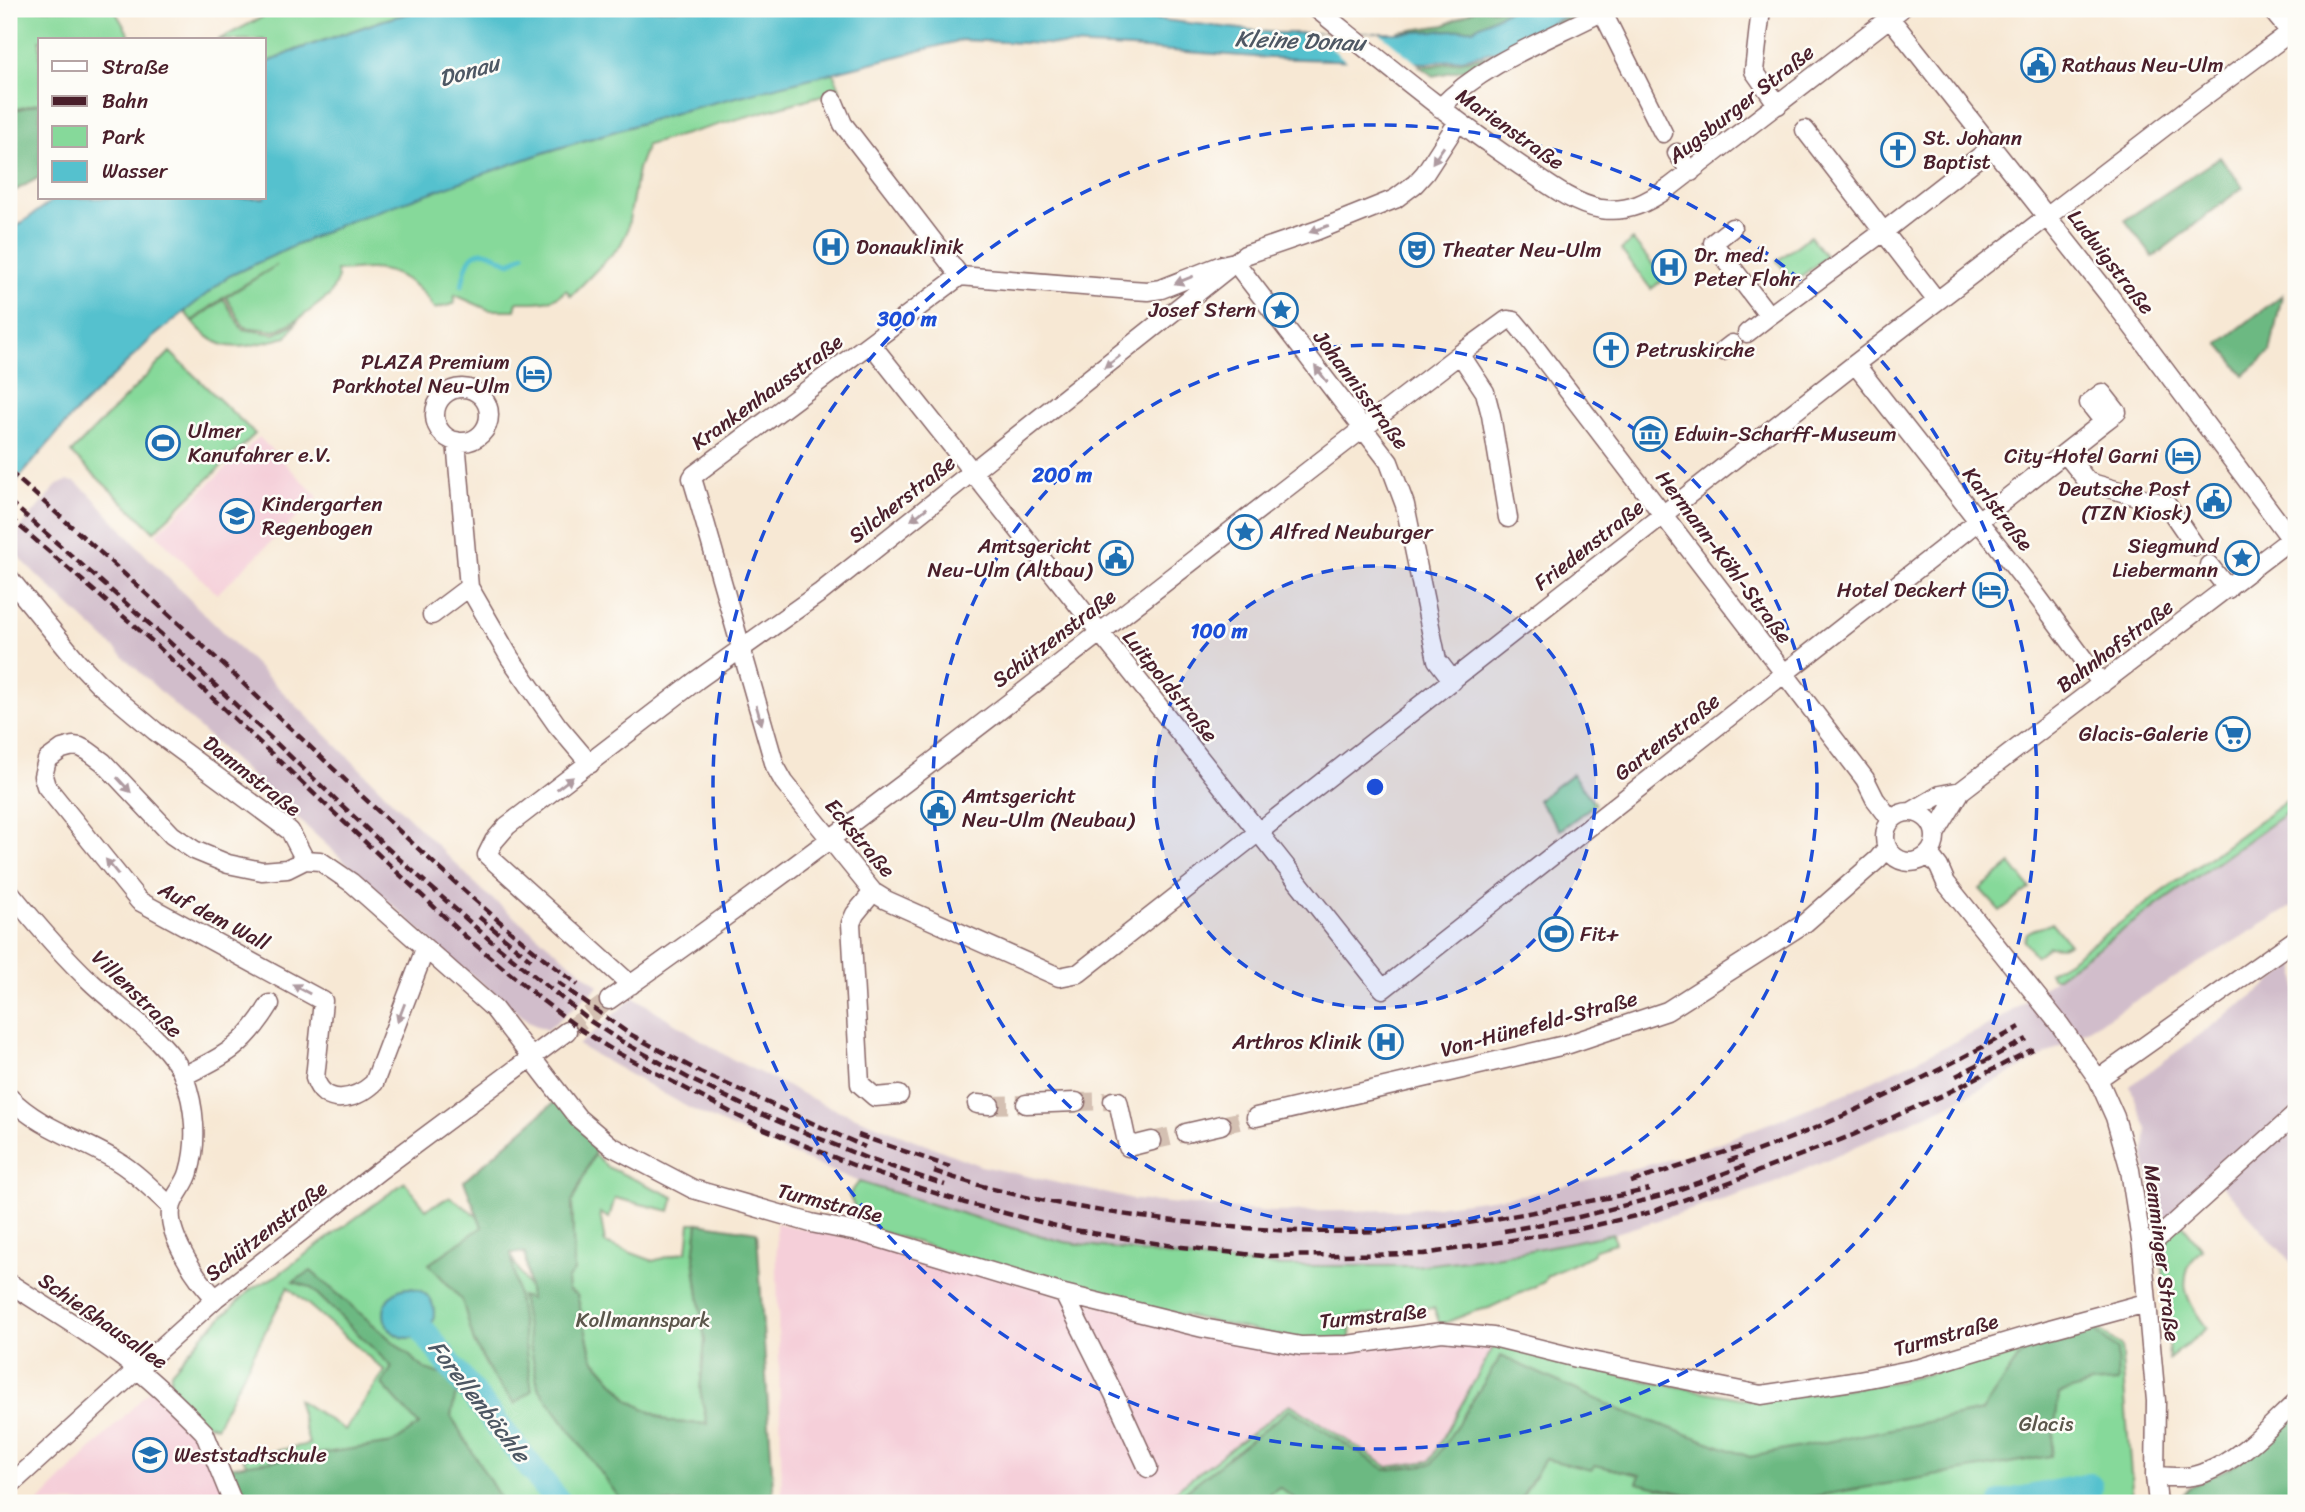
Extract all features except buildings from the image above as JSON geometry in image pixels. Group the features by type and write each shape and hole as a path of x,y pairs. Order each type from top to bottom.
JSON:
{"street":[{"name":"Marienstraße","path":"1317,9 1338,19 1402,79 1458,122 1567,196 1597,208"},
{"path":"1761,9 1754,71 1778,105"},
{"path":"2271,9 2294,33"},
{"path":"1440,108 1451,96 1501,62 1605,10 1663,133"},
{"name":"Augsburger Straße","path":"1597,208 1612,210 1636,207 1648,202 1895,13"},
{"name":"Ludwigstraße","path":"1895,13 1992,146 2294,537"},
{"name":"Friedenstraße","path":"1259,833 1937,301 2294,33"},
{"path":"833,100 842,124 960,276 1148,291 1161,289 1235,262 1245,255 1318,230 1395,199 1425,173 1458,122"},
{"path":"1805,131 1937,301"},
{"path":"1746,333 1883,232 1992,146"},
{"path":"1677,153 1690,172"},
{"path":"1732,228 1713,243 1769,316"},
{"name":"Silcherstraße","path":"631,985 487,855 494,841 507,826 697,680 821,592 1235,262"},
{"name":"Johannisstraße","path":"1235,262 1389,462 1405,505 1437,660 1453,681"},
{"name":"Krankenhausstraße","path":"698,471 960,276"},
{"path":"1132,290 1153,302 1166,319"},
{"name":"Schützenstraße","path":"609,1000 758,893 1460,354 1505,321 1514,321 1522,330"},
{"name":"Hermann-Köhl-Straße","path":"1522,330 1865,779 1875,799 1900,815 1926,818 1935,834"},
{"name":"Luitpoldstraße","path":"871,344 1383,989"},
{"path":"1460,354 1485,392 1492,415 1508,518"},
{"name":"Karlstraße","path":"1856,364 2102,684"},
{"name":"Gartenstraße","path":"1383,989 2104,422"},
{"path":"456,441 469,587 510,658 557,725 590,764"},
{"path":"2065,453 2088,482 2167,505 2195,546"},
{"name":"Eckstraße","path":"698,471 692,478 694,486 775,766 784,782 873,892 1059,977 1084,969 1259,833"},
{"name":"Bahnhofstraße","path":"1935,834 1961,791 2294,537"},
{"path":"2209,565 2228,589"},
{"name":"Dammstraße","path":"9,578 99,684 155,732 290,831 305,860"},
{"path":"432,615 469,587"},
{"name":"Auf dem Wall","path":"305,860 287,869 262,870 228,864 194,850 172,835 103,762 80,747 73,746 62,750 47,760 44,767 46,786 139,901 323,1001 314,1078 318,1089 327,1096 355,1096 374,1083 425,949"},
{"name":"Bahnhofstraße","path":"1900,815 1940,795 1961,791"},
{"path":"1900,815 1885,836 1889,850 1905,861 1925,856 1934,845 1935,834"},
{"name":"Von-Hünefeld-Straße","path":"1256,1117 1569,1044 1667,1012 1805,923 1889,850"},
{"name":"Memminger Straße","path":"1925,856 1939,867 1946,883 2060,1025 2098,1079 2113,1112 2130,1170 2142,1247 2156,1402 2155,1476 2158,1503"},
{"path":"305,860 320,861 352,883 494,1009 532,1058"},
{"name":"Villenstraße","path":"9,891 47,938 91,983 163,1047 183,1076 193,1115 194,1142 189,1173 171,1207"},
{"path":"873,892 859,908 851,923 860,1084 876,1097 899,1095"},
{"path":"2098,1079 2296,939"},
{"path":"183,1076 231,1051 258,1024 270,1003"},
{"name":"Schützenstraße","path":"9,1486 216,1298 379,1171 567,1031"},
{"name":"Turmstraße","path":"532,1058 579,1118 611,1146 693,1189 811,1223 862,1233 1064,1294 1203,1328 1301,1346 1348,1345 1442,1332 1493,1337 1581,1359 1760,1395 1859,1380 1920,1367 2146,1303"},
{"path":"9,1097 20,1109 34,1118 115,1160 171,1207 175,1234 183,1257 216,1298"},
{"path":"1113,1101 1118,1101 1128,1147 1152,1141"},
{"path":"1026,1104 1076,1102"},
{"path":"2142,1247 2157,1239 2296,1114"},
{"path":"1186,1133 1221,1125"},
{"name":"Schießhausallee","path":"9,1283 137,1369 204,1432 233,1503"},
{"path":"1064,1294 1148,1468"},
{"path":"2155,1476 2203,1474 2230,1460 2296,1402"},
{"name":"Memminger Straße","path":"2144,1503 2155,1476"}],"shaded area":[{"name":"Kindergarten Regenbogen","path":"259,437 318,497 217,594 156,534"},
{"path":"67,481 75,482 89,493 149,559 485,893 599,986 547,1030 532,1024 449,957 41,579 14,552 13,537 57,485"},
{"path":"2296,802 2296,904 2039,1059 1944,1107 1770,1185 1613,1234 1499,1256 1415,1266 1281,1266 1200,1260 1064,1242 859,1182 689,1108 578,1045 634,997 728,1057 825,1105 981,1166 1135,1200 1272,1212 1405,1210 1530,1194 1684,1156 1844,1094 1986,1027"},
{"path":"2296,964 2296,1268 2214,1176 2159,1225 2144,1156 2147,1130 2130,1086"},
{"path":"776,1223 861,1240 1218,1338 1445,1338 1495,1344 1431,1461 1388,1467 1290,1404 1169,1495 1148,1503 782,1503"},
{"name":"Weststadtschule","path":"152,1388 196,1423 233,1503 38,1503"}],"green space":[{"path":"9,9 114,9 131,38 38,38 38,104 9,111"},
{"path":"278,9 425,9 384,20 266,63 266,38 222,38"},
{"path":"1476,9 1511,9 1473,29 1398,33 1445,25"},
{"path":"1581,9 1607,9 1501,62 1433,76 1418,65 1429,66 1498,55"},
{"path":"833,71 840,90 647,145 638,169 627,232 620,246 571,296 566,290 550,300 517,302 515,310 489,310 455,295 454,304 434,309 416,286 390,272 370,269 336,271 338,278 330,295 299,319 275,331 244,327 226,297 277,265 224,297 192,321 184,311 229,276 344,223 391,205 546,152 685,110"},
{"path":"38,104 38,178 9,194 9,112"},
{"path":"2220,157 2243,187 2153,257 2125,220"},
{"path":"1810,236 1826,257 1794,282 1777,261"},
{"path":"1633,240 1664,279 1651,289 1621,250"},
{"path":"2282,295 2270,353 2244,375 2219,344"},
{"path":"224,299 242,329 275,334 296,323 287,337 247,346 225,345 204,334 193,322"},
{"name":"Ulmer Kanufahrer e.V.","path":"170,352 255,434 154,531 71,453"},
{"path":"1572,774 1595,804 1560,830 1538,800"},
{"path":"2296,794 2296,806 2057,977 2052,977 2049,972 2071,959"},
{"path":"2011,864 2030,888 2000,911 1980,889"},
{"path":"2052,923 2069,944 2061,947 2049,946 2036,956 2024,941 2027,933"},
{"path":"557,1100 598,1145 572,1202 574,1271 567,1280 568,1290 577,1295 592,1357 630,1401 669,1422 707,1424 700,1390 705,1341 694,1258 698,1223 757,1232 774,1503 623,1503 538,1387 521,1296 530,1299 525,1253 511,1253 532,1390 515,1404 492,1376 474,1342 462,1300 429,1264 482,1227 464,1181"},
{"name":"Kollmannspark","path":"594,1154 607,1167 674,1197 670,1211 615,1198 609,1218 600,1213 605,1243 653,1261 687,1251 690,1223 698,1223 694,1258 705,1341 700,1390 707,1424 669,1422 630,1401 592,1357 577,1296 568,1290 567,1280 574,1271 572,1202"},
{"path":"405,1182 426,1209 450,1197 495,1228 557,1338 677,1503 269,1503 243,1458 309,1444 297,1399 345,1430 385,1371 288,1287 216,1427 196,1419 170,1385 171,1372 204,1334 251,1289 276,1276"},
{"path":"859,1182 1064,1242 1200,1260 1281,1266 1415,1266 1500,1256 1613,1234 1615,1243 1595,1249 1592,1255 1547,1276 1544,1282 1489,1308 1440,1325 1434,1308 1351,1317 1350,1339 1295,1339 1093,1296 863,1226 849,1195"},
{"path":"2178,1219 2202,1249 2193,1259 2185,1279 2188,1298 2207,1328 2169,1359 2163,1267 2157,1239"},
{"path":"311,1271 425,1369 459,1380 451,1416 503,1503 244,1503 228,1467 393,1443 419,1425 382,1384 392,1367 310,1287 293,1282"},
{"name":"Glacis","path":"2093,1325 2121,1346 2133,1501 2130,1503 1148,1503 1169,1495 1290,1404 1388,1467 1430,1461 1495,1344 1631,1378 1756,1401 1900,1381 2005,1354 2033,1339"},
{"path":"2093,1330 2117,1349 2118,1382 2091,1384 2059,1394 2051,1456 1775,1503 1725,1503 1637,1483 1640,1475 1595,1465 1591,1470 1545,1459 1518,1503 1300,1503 1279,1487 1259,1503 1166,1503 1174,1500 1290,1409 1386,1470 1432,1464 1501,1356 1623,1411 1750,1457 1982,1411 2027,1346"},
{"path":"2296,1406 2296,1503 2175,1503 2190,1487 2240,1462"}],"water":[{"path":"425,9 1095,9 1102,13 1275,33 1398,33 1473,29 1511,9 1578,9 1497,51 1427,63 1270,58 962,40 685,110 546,152 344,223 229,276 152,338 72,416 9,490 9,232 53,200 266,200 266,63 384,20"},
{"name":"Forellenbächle","path":"409,1288 427,1295 434,1313 427,1331 409,1338 391,1331 384,1313 391,1295"}],"pier":[{"path":"1313,33 1380,33 1420,66 1350,64"}],"waterway":[{"path":"462,286 469,261 477,253 490,253 510,263 524,254"},
{"name":"Forellenbächle","path":"425,1333 559,1503"},
{"name":"Forellenbächle","path":"2003,1503 2090,1486"}],"tunnel":[{"path":"567,1031 609,1000"},
{"path":"1076,1102 1113,1101"},
{"path":"990,1105 1026,1104"},
{"path":"1221,1125 1256,1117"},
{"path":"1152,1141 1186,1133"}],"railway":[{"path":"9,471 184,628 465,891 578,985"},
{"path":"9,501 161,634 386,847 491,941 590,1021 692,1080 763,1115 866,1158 945,1185"},
{"path":"9,517 153,642 466,937 580,1029 614,1051 757,1126 863,1169 965,1203 1068,1229 1173,1246 1263,1256 1424,1254 1575,1230 1652,1212 1853,1135 1945,1094 2033,1049"},
{"path":"479,917 531,960"},
{"path":"557,982 628,1033 700,1072 865,1147"},
{"path":"1728,1161 1840,1117 1913,1083 2020,1027"},
{"path":"1956,1076 2027,1039"},
{"path":"858,1135 950,1167"},
{"path":"1631,1182 1741,1147"},
{"path":"1504,1231 1575,1218 1661,1196 1747,1165"},
{"path":"934,1171 1011,1193 1115,1213 1212,1225 1318,1232 1388,1231 1460,1224 1649,1189"}],"place":[{"name":"Rathaus Neu-Ulm","path":"2038,65"},
{"name":"St. Johann Baptist","path":"1898,150"},
{"name":"Donauklinik","path":"831,247"},
{"name":"Theater Neu-Ulm","path":"1417,250"},
{"name":"Dr. med. Peter Flohr","path":"1669,267"},
{"name":"Josef Stern","path":"1281,310"},
{"name":"Petruskirche","path":"1611,350"},
{"name":"PLAZA Premium Parkhotel Neu-Ulm","path":"534,374"},
{"name":"Edwin-Scharff-Museum","path":"1650,434"},
{"name":"Ulmer Kanufahrer e.V.","path":"163,443"},
{"name":"City-Hotel Garni","path":"2183,456"},
{"name":"Deutsche Post (TZN Kiosk)","path":"2214,501"},
{"name":"Kindergarten Regenbogen","path":"237,516"},
{"name":"Alfred Neuburger","path":"1245,532"},
{"name":"Amtsgericht Neu-Ulm (Altbau)","path":"1116,558"},
{"name":"Siegmund Liebermann","path":"2242,558"},
{"name":"Hotel Deckert","path":"1990,590"},
{"name":"Glacis-Galerie","path":"2233,734"},
{"name":"Amtsgericht Neu-Ulm (Neubau)","path":"938,808"},
{"name":"Fit+","path":"1556,934"},
{"name":"Arthros Klinik","path":"1386,1042"},
{"name":"Weststadtschule","path":"150,1455"}],"water label":[{"name":"Kleine Donau","path":"1300,41"},
{"name":"Donau","path":"469,71"}]}
